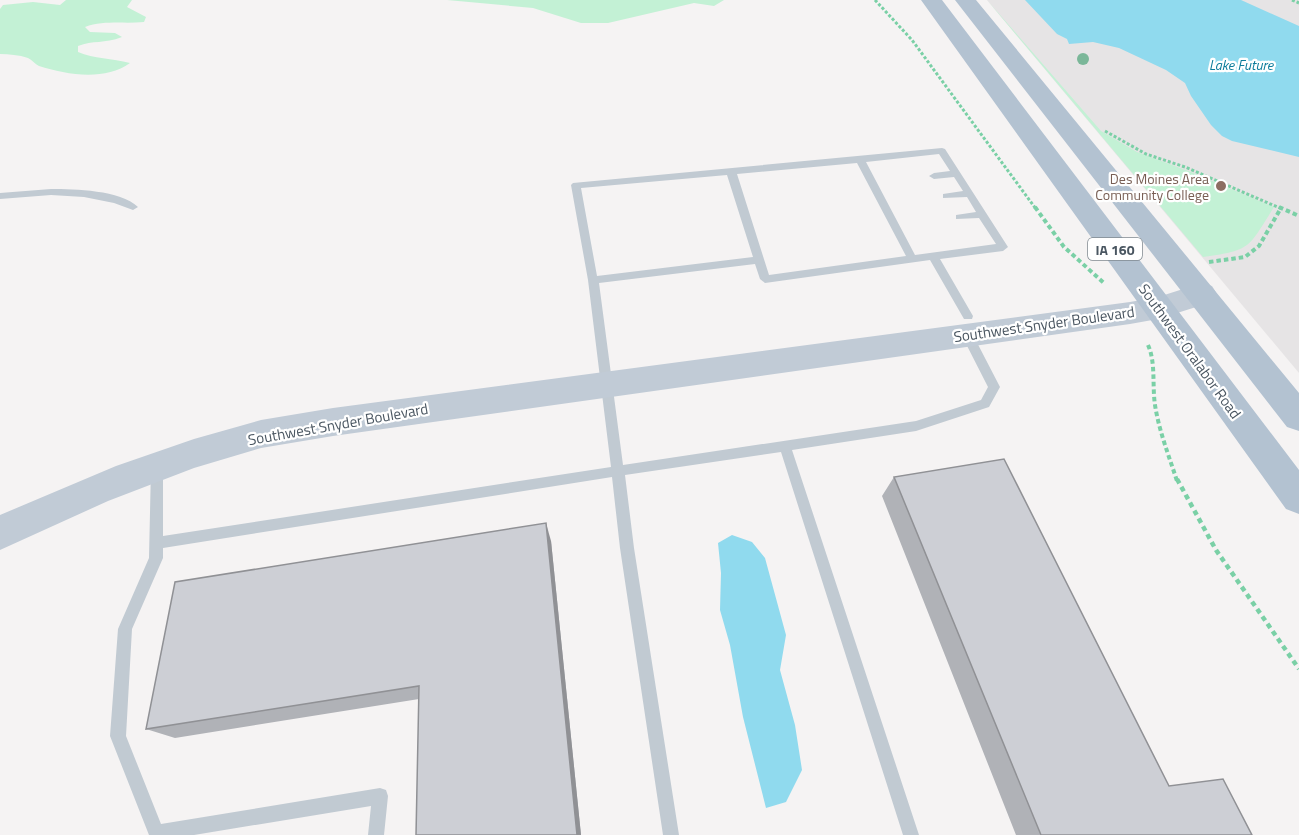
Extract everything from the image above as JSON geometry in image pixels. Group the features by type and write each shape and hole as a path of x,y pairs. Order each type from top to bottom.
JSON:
{"main road":[{"name":"Southwest Oralabor Road","path":"931,0 1299,498"},
{"name":"IA 160","path":"965,0 1299,417"}],"street":[{"name":"Southwest Snyder Boulevard","path":"0,532 157,467 262,434 691,372 968,325 1202,294"}],"lane":[{"path":"671,835 627,548 593,280 576,184 942,151 1003,247 765,279 730,171"},
{"path":"860,160 912,259"},
{"path":"934,176 956,174"},
{"path":"872,183 885,181"},
{"path":"0,196 46,191 75,193 115,198 133,207"},
{"path":"946,196 969,194"},
{"path":"882,203 896,202"},
{"path":"959,218 982,214"},
{"path":"894,226 907,224"},
{"path":"156,543 915,426 985,404 994,387 968,325 933,256"},
{"path":"593,280 759,260"},
{"path":"785,446 911,835"},
{"path":"157,467 156,558 125,629 118,736 157,834 380,796 376,835"}],"path":[{"path":"1292,0 1299,3"},
{"path":"1103,130 1146,154 1201,174 1299,216"}],"shaded area":[{"name":"Des Moines Area Community College","path":"987,0 1299,0 1299,373"}],"green space":[{"path":"66,0 132,0 127,7 146,17 144,22 107,23 85,27 90,32 115,33 122,37 78,46 78,52 84,54 130,63 109,72 86,75 39,66 28,58 0,54 0,9 3,5 33,2 60,5"},
{"path":"447,0 724,0 714,6 694,3 608,23 581,23 533,8"},
{"path":"987,0 1101,131 1137,152 1274,207 1253,239 1240,249 1203,257"}],"water":[{"name":"Lake Future","path":"1025,0 1241,0 1299,26 1299,157 1232,141 1222,136 1211,125 1185,83 1166,70 1119,48 1093,42 1069,44 1067,39 1057,34"},
{"path":"732,535 752,542 765,558 786,635 780,670 795,725 802,770 786,802 766,808 743,717 730,645 720,610 721,573 718,543"}],"building":[{"path":"1004,459 1169,786 1223,779 1252,835 1041,835 894,477"},
{"path":"546,523 577,835 416,835 419,686 146,729 175,582"}],"place":[{"name":"Des Moines Area Community College","path":"1221,186"}]}
